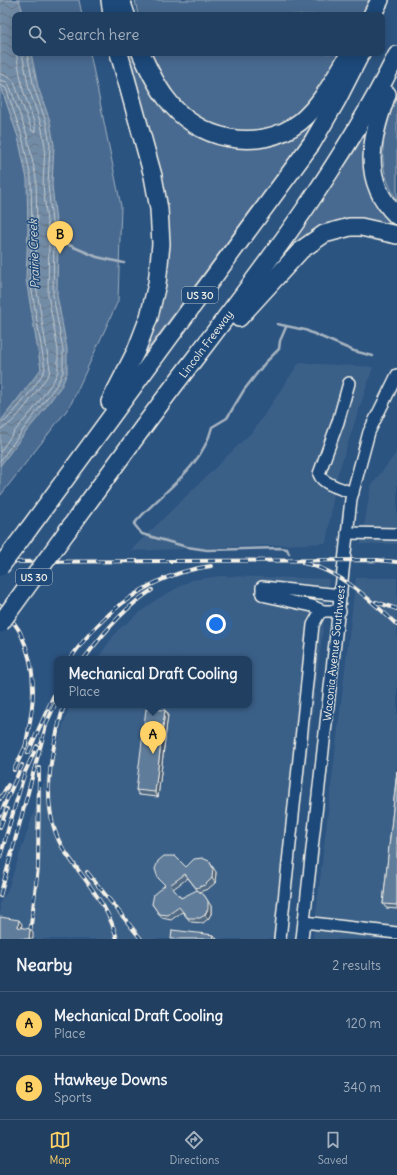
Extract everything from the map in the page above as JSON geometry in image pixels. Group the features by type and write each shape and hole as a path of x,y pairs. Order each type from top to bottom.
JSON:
{"highway":[{"path":"110,0 112,12"},
{"path":"121,0 125,12"},
{"path":"374,12 381,0"},
{"path":"378,12 381,0"},
{"name":"Lincoln Freeway","path":"0,624 158,407 251,285 339,159 374,101 397,55"},
{"path":"88,445 136,351 149,317 157,284 161,244 159,209 153,176 120,56"},
{"path":"142,56 148,69 166,99 186,120 206,132 225,138 248,140 267,138 286,131 301,121 318,104 348,56"},
{"name":"US 30","path":"0,567 88,445 312,143 337,100 359,56"},
{"path":"397,66 375,128 372,156 374,178 381,196 397,216"},
{"path":"158,407 175,393 261,293 308,244 324,234 350,227 373,228 397,235"}],"street":[{"name":"Waconia Avenue Southwest","path":"302,939 340,611 347,533 353,493 369,432 397,375"},
{"path":"349,383 338,422 319,474 325,481 353,493"},
{"path":"347,533 397,534"},
{"path":"340,611 323,611 312,606 266,596 262,594 262,586 341,595"},
{"path":"280,939 313,625 319,614 323,611"},
{"path":"304,922 380,936 397,932"}],"shaded area":[{"path":"0,0 79,0 81,12 12,12 12,56 91,56 121,206 118,301 70,406 0,496"},
{"path":"135,0 369,0 363,12 137,12"},
{"path":"127,56 133,56 140,71 168,115 204,139 221,144 318,116 298,146 142,357 165,274"},
{"path":"153,56 340,56 312,102 284,124 259,131 241,133 209,126 176,101 161,75"},
{"path":"397,94 397,200 385,173 383,147 388,121"},
{"path":"369,127 390,220 397,228 383,224 287,254 284,251 351,157"},
{"path":"299,363 373,367 337,476 326,543 130,551 254,430"},
{"path":"397,452 397,544 361,544 371,486"},
{"path":"221,576 329,579 285,939 0,939 0,902 7,892 69,708 252,708 252,656 99,656 118,630 157,599 192,580"},
{"path":"356,578 397,578 397,939 313,939"}],"water":[{"name":"Prairie Creek","path":"0,0 19,0 23,12 12,12 12,56 32,56 38,87 50,121 54,145 52,185 58,240 57,295 67,349 67,373 62,385 0,466 0,422 41,369 26,279 28,229 27,179 18,137 0,84"}],"building":[{"path":"146,709 165,710 155,792 136,790"},
{"path":"397,771 397,905 383,904"},
{"path":"164,856 175,856 186,867 194,859 202,858 209,861 213,868 212,878 205,885 196,888 185,874 170,885 181,898 197,890 204,895 208,901 208,909 205,915 200,918 188,918 179,907 168,915 159,914 152,904 154,894 165,885 158,878 155,869 158,861"},
{"path":"0,917 19,920 18,927 30,929 29,939 0,939"},
{"path":"172,930 214,935 213,939 171,939"}],"waterway":[{"path":"55,239 97,257 124,263"},
{"path":"277,324 305,330 354,351 373,356"},
{"path":"286,327 280,341 279,349 265,363 244,390 227,418 212,427 207,442 190,468 134,524 142,534 187,547 207,550 281,548 287,549 289,554"}],"railway":[{"path":"0,562 377,560 397,562"},
{"path":"303,563 329,572 342,579 365,596 397,625"},
{"path":"72,656 83,641 98,625 131,597 168,577 189,570 211,566"},
{"path":"86,656 115,621 133,604 152,590"},
{"path":"376,602 397,609"},
{"path":"0,605 20,632 30,661 33,689 31,718 25,748"},
{"path":"28,753 54,695"},
{"path":"0,896 47,722 54,707"},
{"path":"63,708 51,761 49,780 49,800 52,819 57,836 66,853 102,905 117,939"},
{"path":"14,770 27,743"},
{"path":"0,857 25,772 37,746"},
{"path":"0,815 22,765"},
{"path":"30,933 38,868 39,768"},
{"path":"0,799 8,785"},
{"path":"0,827 7,809"},
{"path":"87,872 141,939"}],"place":[{"name":"Hawkeye Downs","path":"60,254"},
{"name":"Mechanical Draft Cooling","path":"153,754"}]}
